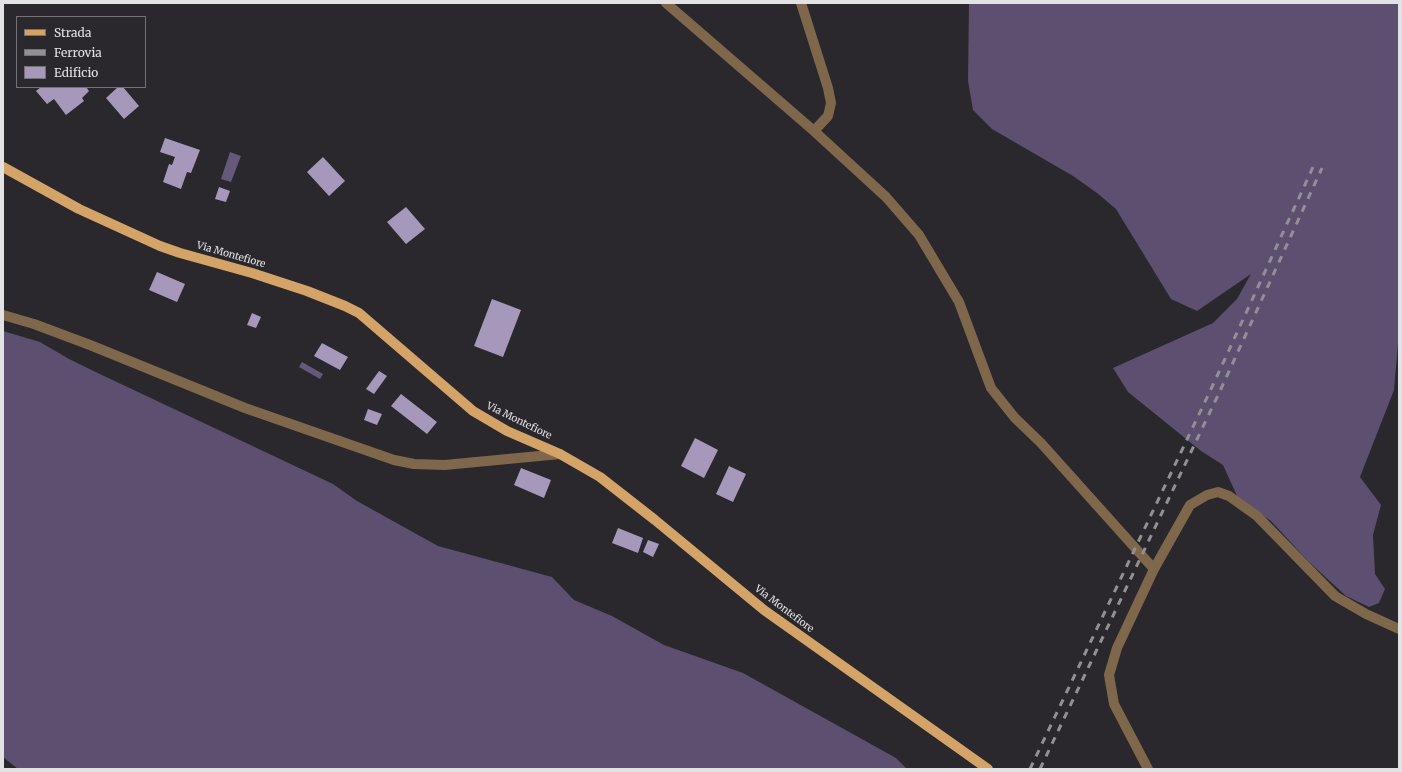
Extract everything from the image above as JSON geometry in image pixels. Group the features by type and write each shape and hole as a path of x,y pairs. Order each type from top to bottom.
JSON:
{"main road":[{"name":"Via Montefiore","path":"3,167 79,210 160,246 307,291 359,313 473,411 508,431 581,465 617,489 764,610 988,769"}],"street":[{"path":"666,3 814,131 886,197 919,235 959,302 991,388 1015,418 1041,444 1154,569"},
{"path":"801,3 828,88 831,104 828,116 814,131"},
{"path":"3,315 90,345 245,408 390,459 414,464 445,465 560,454"},
{"path":"1148,769 1114,704 1109,675 1117,648 1154,569 1190,505 1207,495 1218,492 1229,496 1257,516 1334,596 1399,630"}],"shaded area":[{"path":"969,3 1399,3 1399,332 1394,390 1360,477 1381,505 1373,535 1375,574 1385,589 1379,603 1369,607 1346,596 1308,561 1271,521 1238,498 1223,465 1201,451 1128,392 1113,368 1213,323 1237,299 1251,274 1197,311 1171,299 1116,209 1073,176 992,129 973,110 968,81"},
{"path":"230,152 241,156 231,182 221,179"},
{"path":"3,331 40,342 69,359 102,375 333,484 357,501 438,546 552,577 574,600 612,616 664,645 743,673 896,758 907,769 18,769 3,757"},
{"path":"302,362 323,374 320,379 299,367"}],"building":[{"path":"40,88 87,88 89,91 82,98 84,101 66,115 54,99 47,104 36,91"},
{"path":"117,88 124,88 139,106 124,119 106,98"},
{"path":"165,138 200,150 191,173 187,172 181,189 163,182 169,164 172,165 175,157 160,152"},
{"path":"323,157 345,181 329,196 307,172"},
{"path":"219,187 230,191 226,202 215,199"},
{"path":"406,207 425,229 406,244 387,222"},
{"path":"157,272 185,284 177,302 149,290"},
{"path":"492,299 521,310 503,357 474,346"},
{"path":"252,313 261,317 256,328 247,325"},
{"path":"322,343 348,357 340,370 314,356"},
{"path":"379,371 387,376 374,394 366,389"},
{"path":"401,394 437,422 427,434 391,406"},
{"path":"368,409 382,414 377,425 364,420"},
{"path":"695,438 718,450 704,478 681,466"},
{"path":"729,466 746,474 733,502 716,494"},
{"path":"521,468 551,480 544,498 514,485"},
{"path":"618,528 643,538 638,553 612,543"},
{"path":"648,540 659,544 653,557 643,552"}],"railway":[{"path":"1030,769 1212,387 1314,165"},
{"path":"1040,769 1220,391 1322,168"}]}
